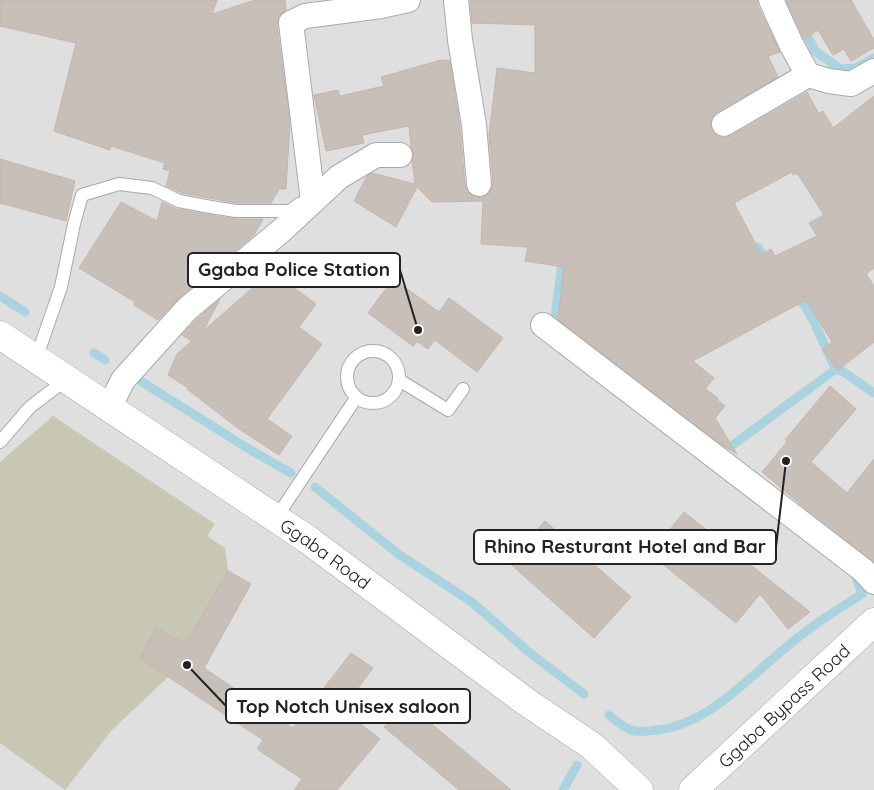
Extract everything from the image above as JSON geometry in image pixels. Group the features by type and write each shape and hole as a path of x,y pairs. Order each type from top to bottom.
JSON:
{"street":[{"path":"312,197 291,23 305,16 382,6 408,0"},
{"path":"456,0 460,40 474,125 479,184"},
{"path":"771,0 791,44 808,75 829,81 851,84 874,71"},
{"path":"724,124 808,75"},
{"path":"109,408 123,380 188,309 282,230 312,197 338,177 376,155 400,155"},
{"path":"543,325 863,570 874,582"},
{"name":"Ggaba Road","path":"0,335 307,539 525,701 592,746 639,790"},
{"name":"Ggaba Bypass Road","path":"693,790 874,622"}],"lane":[{"path":"36,358 61,287 82,195 119,184 152,188 179,201 236,211 290,211 312,197"},
{"path":"376,350 389,356 398,367 399,380 394,393 382,402 369,403 356,398 348,387 346,373 351,360 363,352 376,350"},
{"path":"0,442 30,407 66,379"},
{"path":"399,380 448,410 463,390"},
{"path":"276,518 356,398"}],"shaded area":[{"path":"0,0 874,0 874,790 0,790"},
{"path":"53,416 215,524 207,536 225,548 228,571 168,677 112,730 65,790 0,743 0,462"}],"building":[{"path":"0,0 217,0 212,14 255,0 285,0 286,10 279,16 277,25 290,123 286,189 279,189 271,203 237,203 182,193 166,186 170,171 163,169 165,163 111,146 110,150 54,131 76,43 0,26"},
{"path":"470,0 757,0 758,6 780,52 768,56 778,77 717,112 712,117 710,124 712,130 717,136 724,138 731,136 807,92 819,114 823,111 833,128 874,96 874,268 866,274 874,286 874,342 838,370 822,349 832,342 806,300 693,361 714,378 705,389 718,398 717,400 725,406 715,418 737,454 719,443 558,320 564,267 525,261 528,247 481,244 483,201 432,202 417,187 396,227 354,201 367,176 372,173 415,184 412,160 414,155 411,147 409,126 362,135 364,143 326,151 314,95 338,90 340,96 384,86 381,77 441,60 450,61 467,191 473,196 480,198 486,196 491,190 493,183 489,135 497,68 535,73 535,25 472,23","holes":["792,172 793,175 797,173 824,215 809,223 817,236 775,256 771,249 761,254 734,203"]},
{"path":"786,0 851,0 874,40 874,48 851,61 844,49 833,55 818,30 804,39"},
{"path":"0,159 75,181 66,221 0,203"},
{"path":"121,202 157,221 162,202 177,209 210,215 236,219 263,219 254,235 178,299 158,320 134,305 135,302 79,268"},
{"path":"272,271 316,304 299,327 322,344 267,419 292,436 279,455 239,429 188,388 168,375 177,354 192,341 182,335 197,319 220,299 203,331"},
{"path":"393,279 439,312 449,298 503,338 477,372 435,340 428,349 417,342 413,346 368,313"},
{"path":"830,386 856,409 811,462 847,493 874,459 874,562 762,472 787,442 785,440"},
{"path":"684,512 810,612 788,629 760,594 736,623 650,554"},
{"path":"545,521 631,597 594,638 508,562"},
{"path":"228,571 251,584 204,668 293,728 351,653 373,668 342,709 380,739 337,790 294,790 302,779 257,749 263,740 140,658 156,628 186,644"},
{"path":"405,702 511,790 459,790 384,727"}],"waterway":[{"path":"803,27 815,51 840,69 856,68 874,58"},
{"path":"758,247 767,262"},
{"path":"555,331 563,257"},
{"path":"0,296 25,312"},
{"path":"792,296 803,303 836,370 842,371 874,393"},
{"path":"94,353 105,360"},
{"path":"734,444 840,366"},
{"path":"131,375 252,451 291,473"},
{"path":"315,487 397,553 473,603 530,653 584,694"},
{"path":"609,715 628,729 644,731 676,726 710,710 741,687 803,634 862,594 854,572"},
{"path":"563,790 577,765"}],"place":[{"name":"Ggaba Police Station","path":"418,330"},
{"name":"Rhino Resturant Hotel and Bar","path":"786,461"},
{"name":"Top Notch Unisex saloon","path":"187,665"}]}
